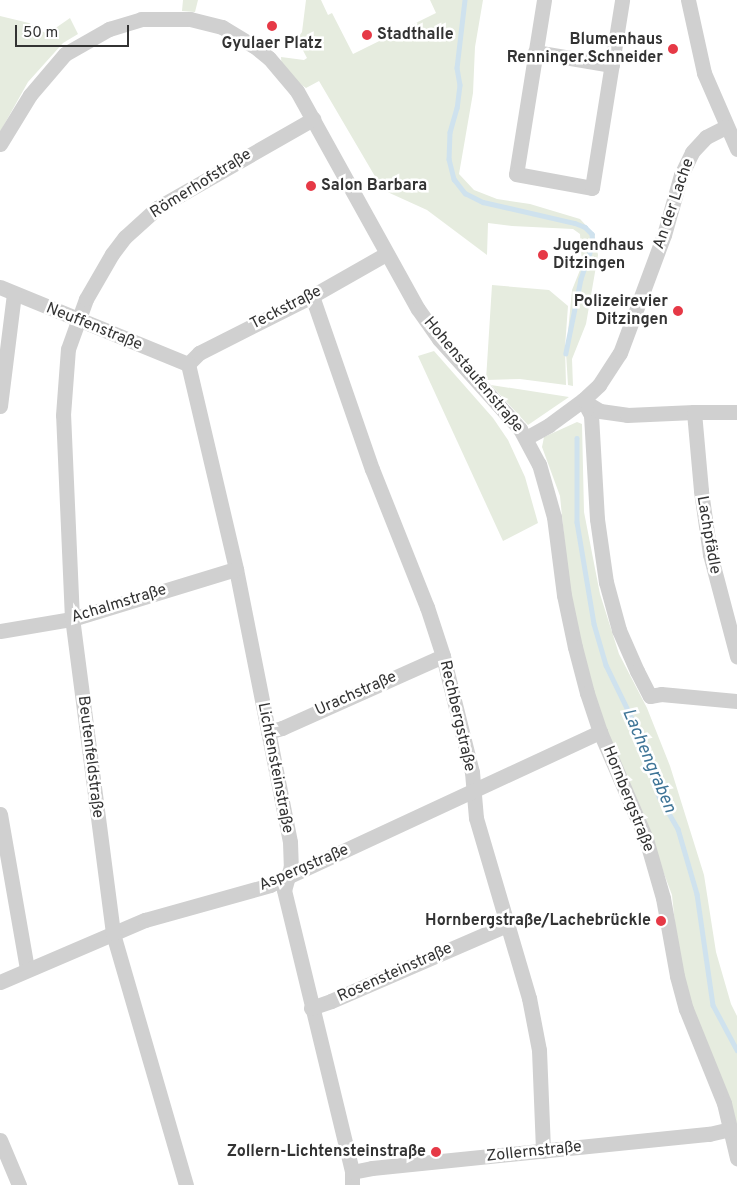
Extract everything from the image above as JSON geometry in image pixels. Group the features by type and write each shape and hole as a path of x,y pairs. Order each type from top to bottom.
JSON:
{"street":[{"path":"544,0 516,174 592,188 622,0"},
{"path":"688,0 704,73 737,149"},
{"name":"Hohenstaufenstraße","path":"0,144 30,95 65,54 82,42 109,29 141,19 190,19 222,27 254,46 282,71 298,91 386,254 418,309 439,339 496,400 526,438"},
{"path":"535,52 612,65"},
{"name":"Römerhofstraße","path":"77,320 86,299 112,254 125,237 157,208 313,119"},
{"name":"An der Lache","path":"526,438 560,418 583,400 599,385 620,353 664,235 681,175 692,152 706,137 726,127"},
{"name":"Teckstraße","path":"188,364 198,353 312,296 386,254"},
{"path":"0,406 7,290"},
{"name":"Neuffenstraße","path":"7,290 188,364"},
{"name":"Rechbergstraße","path":"312,296 372,469 427,607 443,656 472,772 476,818 530,998 539,1050 543,1151"},
{"name":"Beutenfeldstraße","path":"77,320 68,349 63,415 72,620 113,933 186,1185"},
{"name":"Lichtensteinstraße","path":"188,364 236,569 290,842 291,866 284,890 352,1178"},
{"path":"583,400 600,410 627,415 737,412"},
{"path":"583,400 591,415 597,519 606,582 619,630 650,696 661,694 737,701"},
{"name":"Lachpfädle","path":"694,412 700,492 710,554 737,656"},
{"name":"Hornbergstraße","path":"526,438 539,464 548,491 574,647 600,732 646,839 665,905 677,976 686,1010 722,1100 737,1158"},
{"name":"Achalmstraße","path":"0,631 72,620 236,569"},
{"name":"Urachstraße","path":"268,732 282,728 443,656"},
{"name":"Aspergstraße","path":"0,982 27,968 144,920 270,885 288,878 600,732"},
{"path":"0,814 27,968"},
{"name":"Rosensteinstraße","path":"311,1008 507,925"},
{"name":"Zollernstraße","path":"352,1178 372,1168 709,1134 730,1129"},
{"path":"0,1140 19,1185"}],"shaded area":[{"path":"183,0 198,0 195,12 182,11"},
{"path":"306,0 321,0 328,15 332,13 353,54 436,13 430,0 483,0 475,47 473,93 459,174 474,190 497,199 530,204 580,219 594,234 598,255 586,324 572,359 573,386 568,385 566,353 572,290 582,265 580,234 573,229 488,223 487,255 427,210 383,190 319,81 306,88 282,71 281,57 304,60 307,58 297,39 302,32"},
{"path":"0,16 29,23 47,34 70,18 78,34 63,43 28,82 0,132"},
{"path":"492,285 549,290 568,306 565,347 566,385 520,379 486,380"},
{"path":"434,351 493,418 508,440 525,477 538,523 503,541 418,356"},
{"path":"491,385 569,397 528,425"},
{"path":"577,422 582,424 584,512 600,594 619,654 647,708 670,766 704,875 716,952 731,1004 737,1016 737,1136 687,990 677,943 672,895 640,810 606,733 572,618 560,496 542,447 544,437"}],"waterway":[{"name":"Lachengraben","path":"465,0 457,68 460,85 457,108 450,132 449,159 454,179 465,193 483,202 575,223 585,227 592,234 593,244 581,279 566,353"},
{"name":"Lachengraben","path":"577,438 577,522 594,624 606,665 647,749 659,796 678,829 697,894 713,1005 737,1050"}],"place":[{"name":"Gyulaer Platz","path":"272,26"},
{"name":"Stadthalle","path":"367,35"},
{"name":"Blumenhaus Renninger.Schneider","path":"673,49"},
{"name":"Salon Barbara","path":"311,186"},
{"name":"Jugendhaus Ditzingen","path":"543,255"},
{"name":"Polizeirevier Ditzingen","path":"678,311"},
{"name":"Hornbergstraße/Lachebrückle","path":"661,921"},
{"name":"Zollern-Lichtensteinstraße","path":"436,1152"}]}
